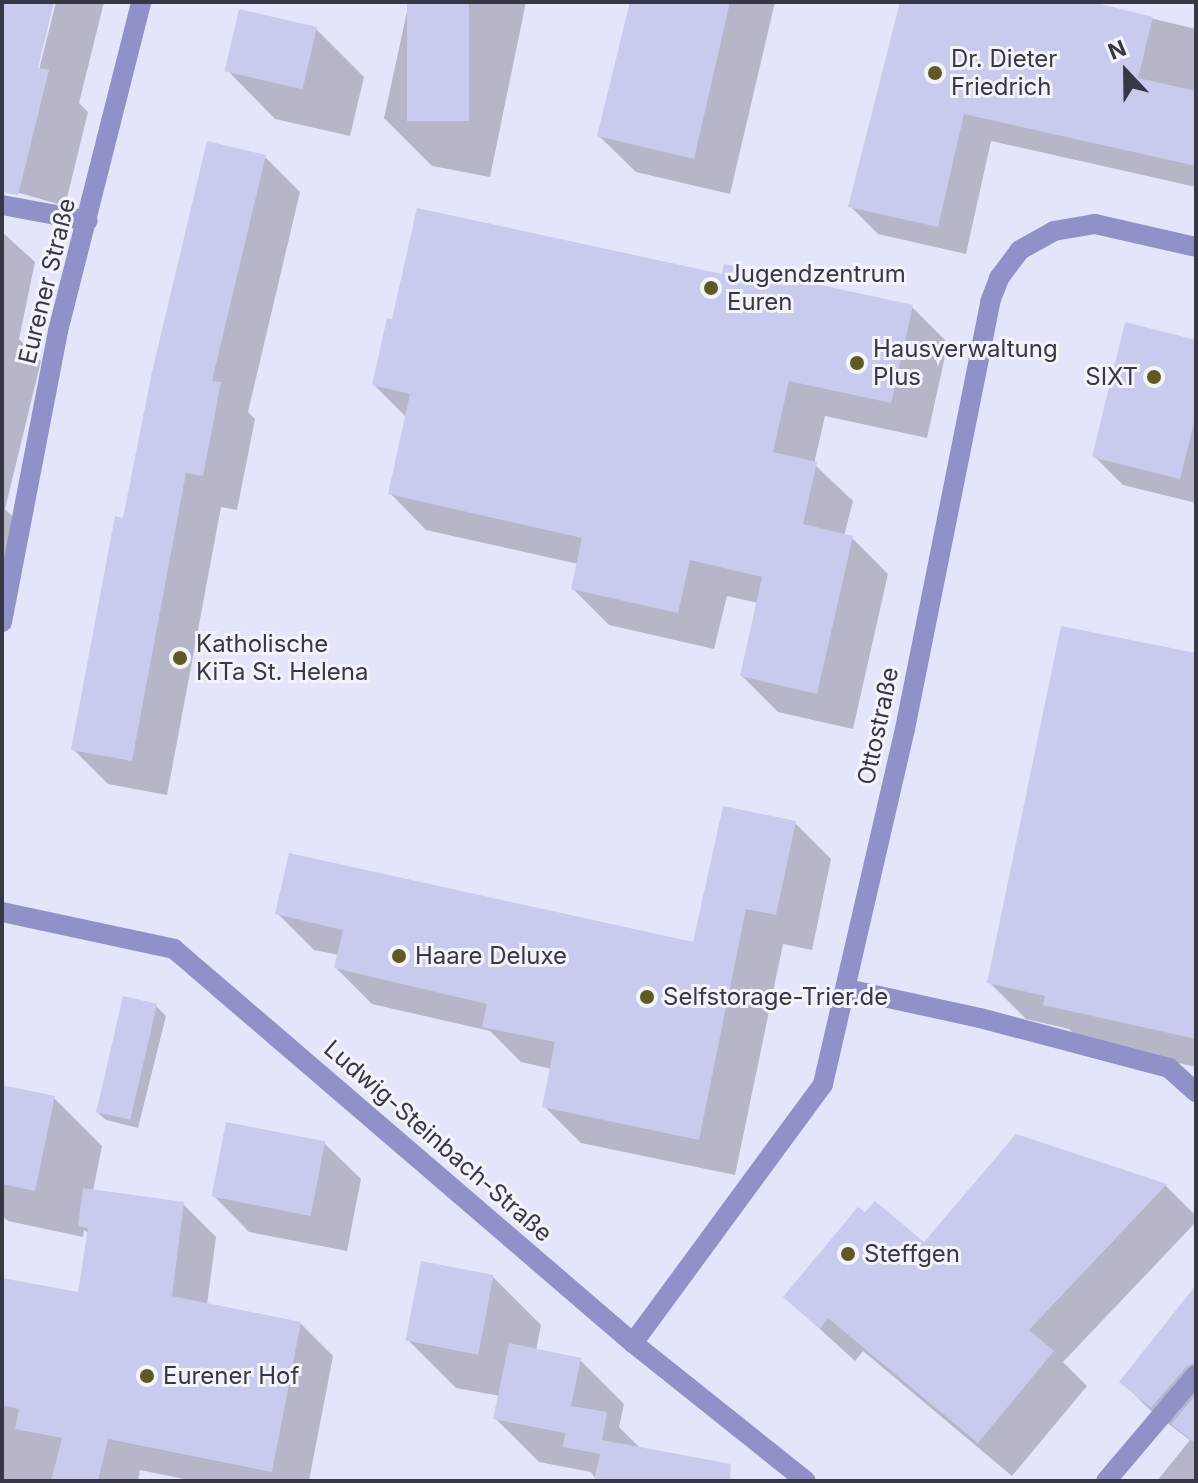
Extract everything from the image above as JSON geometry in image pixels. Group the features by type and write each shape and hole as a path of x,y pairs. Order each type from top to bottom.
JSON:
{"street":[{"name":"Eurener Straße","path":"2,622 58,331 141,2"},
{"path":"2,205 88,221"},
{"name":"Ottostraße","path":"633,1343 823,1084 927,626 990,302 999,278 1020,250 1054,231 1095,224 1196,247"},
{"name":"Ludwig-Steinbach-Straße","path":"2,912 174,949 633,1343 806,1481"},
{"path":"847,989 980,1018 1169,1068 1196,1092"},
{"path":"1106,1481 1196,1375"}],"building":[{"path":"2,2 54,2 38,68 49,70 18,195 2,192"},
{"path":"407,2 469,2 469,121 407,121"},
{"path":"630,2 730,2 694,159 597,136"},
{"path":"900,2 1092,2 1153,17 1138,78 1196,91 1196,166 964,114 938,227 848,207"},
{"path":"239,9 317,27 303,89 225,71"},
{"path":"207,141 266,155 212,381 221,382 203,476 186,473 132,761 71,750 115,516 123,518 152,372"},
{"path":"417,208 722,274 724,264 913,305 891,403 789,381 773,452 817,462 803,524 853,536 817,694 740,676 762,577 690,560 678,613 571,589 582,538 388,494 410,394 372,385 387,318 392,319"},
{"name":"SIXT","path":"1125,322 1196,340 1196,414 1180,479 1092,457"},
{"path":"1061,626 1196,653 1196,1039 1043,1005 1045,996 987,983"},
{"path":"723,806 796,821 776,915 746,909 699,1140 542,1107 555,1042 482,1027 487,1004 334,968 343,930 275,914 289,853 693,942"},
{"path":"123,996 157,1004 130,1120 96,1112"},
{"path":"2,1085 55,1096 35,1191 2,1184"},
{"path":"226,1122 325,1141 311,1216 211,1197"},
{"path":"1016,1134 1167,1184 1029,1330 1054,1351 978,1443 828,1318 820,1329 783,1297 858,1207 865,1212 875,1201 924,1242"},
{"name":"Eurener Hof","path":"83,1188 184,1202 172,1296 301,1322 272,1472 108,1439 98,1481 51,1481 62,1438 15,1429 19,1409 2,1405 2,1278 78,1292 88,1228 78,1226"},
{"path":"421,1261 494,1275 478,1355 406,1341"},
{"path":"1196,1285 1196,1362 1186,1367 1151,1408 1119,1382"},
{"path":"509,1343 581,1358 571,1406 607,1412 602,1440 731,1464 730,1481 594,1481 600,1454 563,1447 565,1433 493,1419"},
{"path":"1196,1395 1196,1444 1171,1424"}],"place":[{"name":"Dr. Dieter Friedrich","path":"935,73"},
{"name":"Jugendzentrum Euren","path":"711,288"},
{"name":"Hausverwaltung Plus","path":"857,363"},
{"name":"SIXT","path":"1154,377"},
{"name":"Katholische KiTa St. Helena","path":"180,658"},
{"name":"Haare Deluxe","path":"399,956"},
{"name":"Selfstorage-Trier.de","path":"647,997"},
{"name":"Steffgen","path":"848,1254"},
{"name":"Eurener Hof","path":"147,1376"}]}
